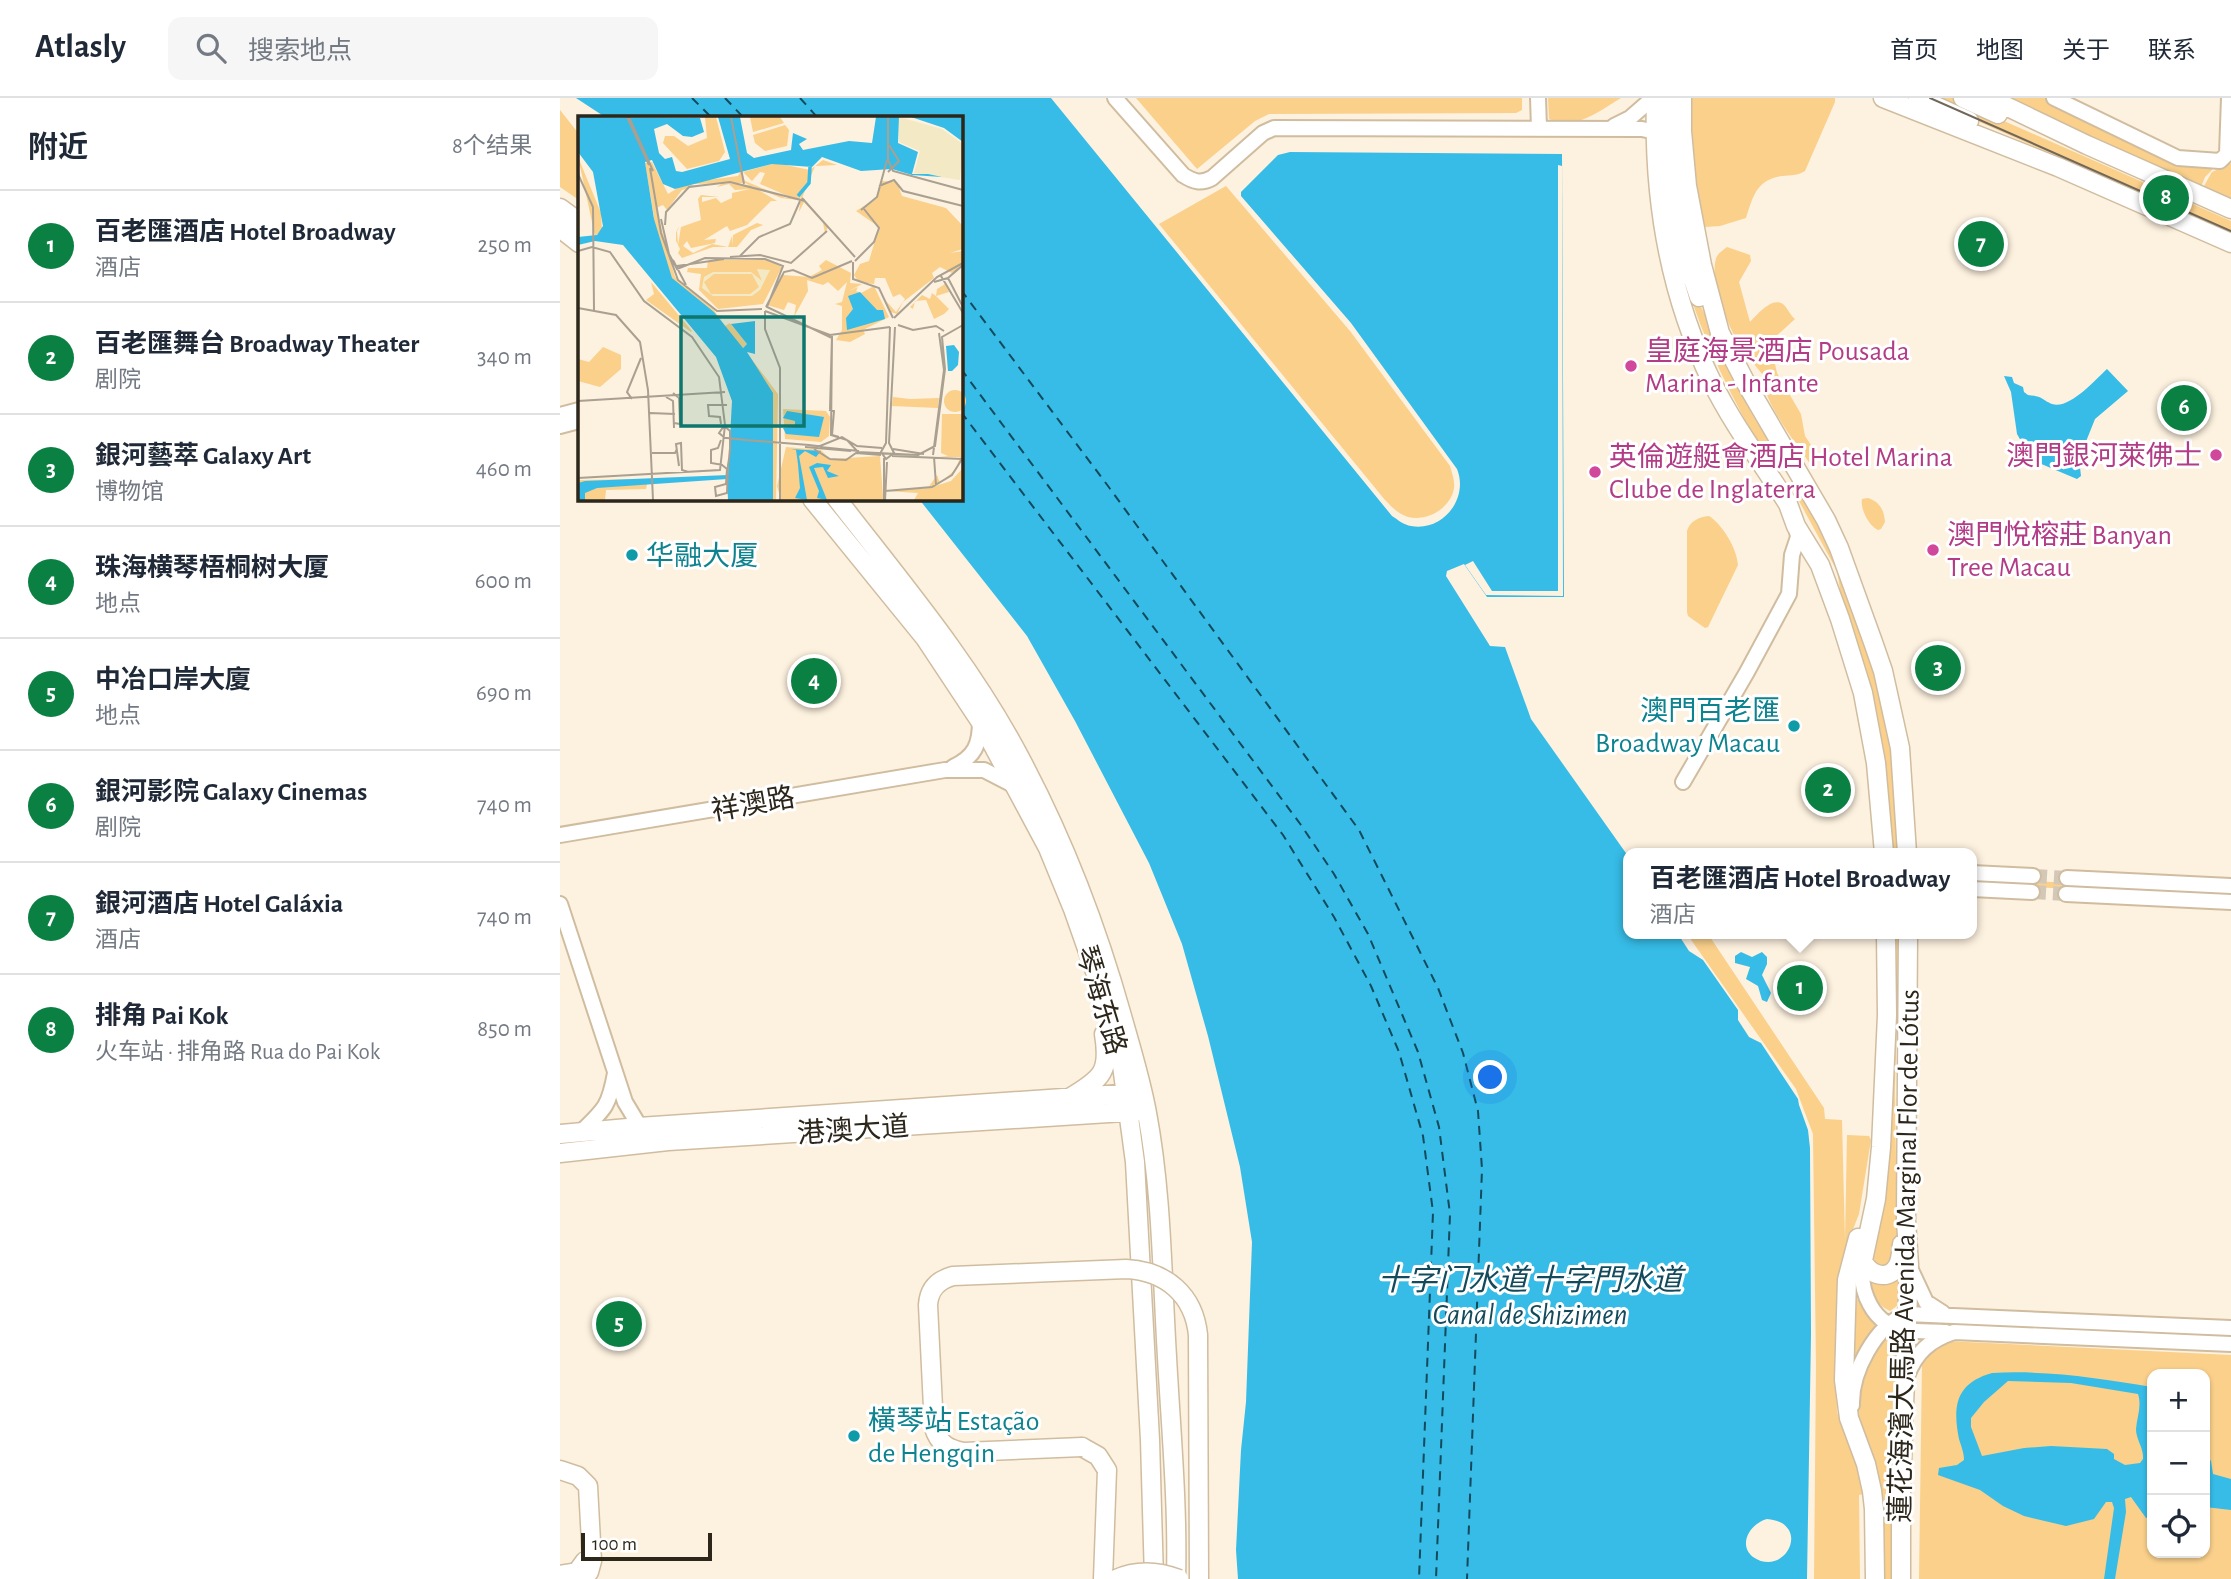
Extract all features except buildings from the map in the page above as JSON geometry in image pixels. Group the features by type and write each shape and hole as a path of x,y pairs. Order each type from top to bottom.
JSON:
{"main road":[{"path":"1655,98 1657,180 1663,227 1687,320 1713,383 1788,504 1796,526 1820,565 1844,631 1872,730 1884,848"},
{"path":"1669,98 1670,162 1688,264 1699,297 1803,479 1839,548 1883,671 1900,748 1907,848"},
{"path":"1682,98 1687,186 1702,265 1720,333"},
{"path":"1883,98 2059,167 2231,243"},
{"path":"1918,98 2031,150 2059,167"},
{"path":"1963,98 2059,139 2087,145"},
{"path":"1989,98 2231,209"},
{"path":"560,208 578,221"},
{"path":"560,228 578,242"},
{"path":"1764,466 1772,469 1780,463 1784,447"},
{"path":"1788,504 1789,488 1803,479"},
{"name":"琴海东路","path":"813,500 925,638 980,721 1015,786 1048,848 1073,909 1136,1102 1154,1579"},
{"name":"琴海东路","path":"838,500 947,638 1019,755 1085,903 1113,985 1160,1217 1177,1518 1177,1579"},
{"name":"蓮花海濱大馬路 Avenida Marginal Flor de Lótus","path":"1863,1259 1876,1199 1887,1015 1886,939"},
{"name":"蓮花海濱大馬路 Avenida Marginal Flor de Lótus","path":"1901,1579 1905,1382 1901,1323 1909,1265 1906,1221 1908,939"},
{"path":"1071,1097 1087,1088 1105,1068 1108,1056 1103,1015 1106,1008"},
{"name":"港澳大道","path":"569,1132 1071,1097 1136,1102"},
{"name":"港澳大道","path":"560,1153 1136,1102"},
{"name":"蓮花海濱大馬路 Avenida Marginal Flor de Lótus","path":"1874,1579 1873,1500 1866,1464 1845,1403 1844,1380 1847,1280 1878,1171"},
{"path":"1863,1259 1874,1274 1885,1275 1895,1269 1900,1259 1906,1221"},
{"path":"1103,1579 1107,1470 1098,1456 1082,1447 964,1452 946,1447 940,1442 934,1428 929,1297 934,1286 941,1280 954,1276 1137,1269 1164,1278 1181,1292 1194,1315 1198,1335 1199,1579"},
{"path":"560,1470 578,1476 588,1486 592,1561 589,1572 581,1579"},
{"path":"560,1479 574,1484 581,1494 586,1554 577,1572 560,1575"},
{"path":"1116,1579 1158,1573 1177,1579"}],"street":[{"path":"1115,98 1183,175 1195,182 1212,177 1263,133 1274,128 1606,128 1647,129 1656,137"},
{"path":"1538,98 1539,128"},
{"path":"1606,128 1630,118 1655,98"},
{"path":"2054,98 2178,158 2220,161 2229,154 2229,98"},
{"path":"560,415 578,410"},
{"path":"560,426 578,421"},
{"path":"1683,782 1791,587 1792,555 1798,537 1796,526"},
{"path":"1792,570 1804,557 1815,559 1820,565"},
{"name":"祥澳路","path":"945,770 963,762 977,748 980,721"},
{"name":"祥澳路","path":"560,835 945,770 984,770 1015,786"},
{"path":"1906,830 1911,848"},
{"path":"1977,873 2033,876"},
{"path":"2067,878 2231,886"},
{"path":"1977,888 2032,892"},
{"path":"2066,894 2231,902"},
{"path":"560,904 625,1102 651,1143"},
{"path":"569,1132 599,1115 610,1100 615,1072"},
{"path":"1863,1259 1861,1279 1865,1296 1877,1314 1901,1323 1954,1332 2231,1344"},
{"path":"1909,1265 1926,1303 1947,1315"},
{"path":"1854,1434 1852,1399 1857,1374 1875,1342 1901,1323 1947,1315 2231,1328"},
{"path":"1905,1382 1912,1365 1924,1348 1937,1337 1954,1332"}],"shaded area":[{"path":"1136,98 1522,98 1522,110 1516,113 1269,114 1255,121 1197,169"},
{"path":"1548,98 1621,98 1587,118 1568,123 1549,119"},
{"path":"1689,98 1835,98 1835,102 1805,171 1766,181 1757,191 1746,218 1720,226 1704,227 1696,213"},
{"path":"1926,98 1952,98 2231,221 2231,234"},
{"path":"2005,98 2047,98 2172,157 2211,161 2212,170 2201,187"},
{"path":"560,110 578,133 578,199 560,187"},
{"path":"2231,163 2231,205 2201,191 2212,172"},
{"path":"1226,186 1350,331 1450,466 1454,488 1448,502 1437,512 1423,517 1408,517 1385,500 1159,224"},
{"path":"1727,247 1750,255 1751,261 1739,282 1750,322 1775,302 1784,305 1795,319 1774,338 1773,355 1777,373 1801,414 1805,436 1819,457 1814,466 1774,410 1768,398 1764,377 1743,351 1726,317 1715,280 1715,268 1717,256"},
{"path":"1684,277 1705,314 1738,389 1777,454 1774,460 1768,459 1731,393 1700,325"},
{"path":"1793,490 1800,490 1831,551 1870,651 1887,719 1892,752 1899,848 1889,848 1885,756 1877,713 1841,595 1837,571"},
{"path":"1868,498 1876,502 1882,510 1885,522 1881,529 1871,525 1864,512 1862,499"},
{"path":"1709,516 1728,538 1738,565 1708,627 1705,628 1688,616 1687,612 1687,531 1695,520"},
{"path":"1977,878 2231,891 2231,897 1977,884"},
{"path":"1691,939 1711,939 1824,1108 1825,1119 1842,1120 1845,1240 1847,1135 1869,1136 1871,1140 1859,1214 1850,1237 1836,1378 1837,1412 1858,1468 1864,1494 1859,1495 1860,1579 1814,1579 1816,1367 1813,1134 1796,1089"},
{"path":"1892,939 1899,939 1895,1090 1897,1236 1895,1262 1884,1268 1872,1264 1870,1253 1889,1166 1894,1071"},
{"path":"1899,1274 1898,1305 1890,1311 1877,1300 1868,1275"},
{"path":"1851,1286 1862,1308 1879,1325 1849,1380"},
{"path":"1928,1320 2231,1335 2231,1339 1928,1324"},
{"path":"1890,1332 1898,1334 1893,1579 1882,1579 1856,1409 1868,1368"},
{"path":"1946,1341 2231,1355 2231,1579 1919,1579 1922,1363 1926,1353"}],"water":[{"name":"十字门水道 十字門水道 Canal de Shizimen","path":"576,98 1051,98 1392,516 1408,525 1423,526 1443,518 1456,501 1460,480 1457,469 1351,323 1241,196 1241,192 1278,155 1290,152 1562,154 1564,597 1487,597 1464,564 1447,571 1446,576 1490,646 1505,647 1531,719 1623,849 1623,939 1681,939 1689,951 1703,960 1738,1010 1738,1020 1749,1037 1761,1043 1798,1099 1808,1130 1810,1148 1811,1334 1807,1579 1238,1579 1236,1550 1246,1402 1252,1242 1240,1167 1182,944 1149,863 1027,636 920,500 962,500 962,116 603,116","holes":["1767,1519 1781,1523 1789,1530 1789,1548 1784,1556 1775,1561 1765,1562 1748,1552 1748,1535 1761,1521"]},
{"path":"2107,369 2128,391 2095,419 2079,459 2081,476 2077,479 2039,463 2017,434 2011,392 2004,376 2012,377 2014,383 2023,387 2028,395 2059,405 2081,393"},
{"path":"1741,952 1752,957 1762,952 1767,957 1762,975 1771,993 1767,1002 1762,1000 1758,986 1746,979 1750,967 1735,963 1735,956"},
{"path":"2012,1372 2093,1378 2147,1386 2147,1518 2131,1497 2125,1499 2126,1512 2115,1579 2104,1579 2114,1508 2112,1502 2106,1502 2094,1519 2066,1526 2024,1516 1980,1490 1938,1475 1939,1468 1957,1465 1964,1460 1956,1415 1960,1397 1971,1383 1992,1373","holes":["2008,1381 2071,1383 2138,1394 2136,1429 2143,1455 2140,1463 2125,1465 2114,1459 2114,1454 2107,1449 2051,1446 1982,1456 1971,1427 1971,1418 1984,1402"]},
{"path":"2210,1460 2213,1474 2231,1479 2231,1510 2210,1508"}],"pier":[{"path":"1558,165 1562,166 1563,596 1486,595 1465,565 1473,561 1492,591 1558,591"}],"ferry route":[{"path":"692,98 710,116"},
{"path":"725,98 742,116"},
{"path":"800,98 816,116"},
{"path":"962,291 1359,830 1438,988 1463,1053 1478,1111 1482,1169 1467,1579"},
{"path":"962,370 1301,825 1334,874 1368,934 1418,1052 1439,1127 1450,1214 1436,1579"},
{"path":"962,413 1283,835 1334,917 1371,986 1399,1052 1423,1136 1433,1212 1419,1579"}],"tunnel":[{"path":"2033,876 2067,878"},
{"path":"2032,892 2066,894"}],"tram line":[{"path":"1930,98 2231,231"}],"place":[{"name":"排角 Pai Kok","path":"2166,198"},
{"name":"銀河酒店 Hotel Galáxia","path":"1981,244"},
{"name":"皇庭海景酒店 Pousada Marina - Infante","path":"1631,366"},
{"name":"銀河影院 Galaxy Cinemas","path":"2184,408"},
{"name":"澳門銀河萊佛士","path":"2216,455"},
{"name":"英倫遊艇會酒店 Hotel Marina Clube de Inglaterra","path":"1595,472"},
{"name":"澳門悅榕莊 Banyan Tree Macau","path":"1933,550"},
{"name":"华融大厦","path":"632,555"},
{"name":"銀河藝萃 Galaxy Art","path":"1938,668"},
{"name":"珠海横琴梧桐树大厦","path":"814,681"},
{"name":"澳門百老匯 Broadway Macau","path":"1794,726"},
{"name":"百老匯舞台 Broadway Theater","path":"1828,790"},
{"name":"百老匯酒店 Hotel Broadway","path":"1800,988"},
{"name":"中冶口岸大廈","path":"619,1324"},
{"name":"橫琴站 Estação de Hengqin","path":"854,1436"}]}
